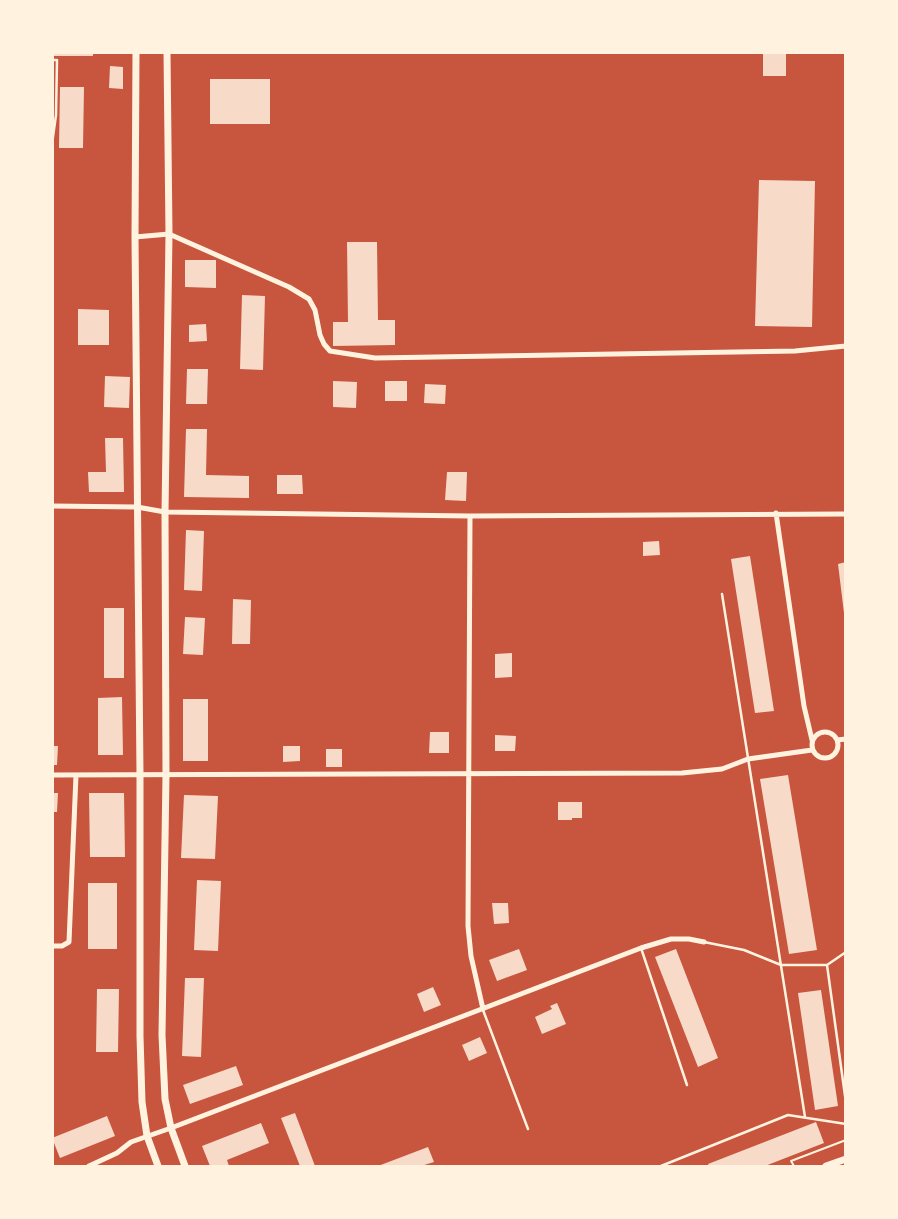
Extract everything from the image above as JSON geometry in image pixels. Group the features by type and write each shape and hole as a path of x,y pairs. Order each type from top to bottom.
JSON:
{"main road":[{"path":"136,52 135,237 140,775 140,1036 142,1102 147,1136 158,1166"},
{"path":"167,52 169,234 165,512 166,775 162,1035 165,1099 171,1128 185,1166"},
{"path":"826,1166 846,1159"}],"street":[{"path":"135,237 169,234 289,286 309,299 315,310 320,335 330,351 374,358 795,351 846,346"},
{"path":"52,506 137,507 165,512 470,516 846,514"},
{"path":"776,513 804,706 812,740 812,750 816,756 830,758 838,747 837,740 833,734 827,732 818,734 812,740"},
{"path":"470,516 468,926 470,956 483,1009"},
{"path":"837,740 846,739"},
{"path":"52,775 682,772 722,770 748,758 812,750"},
{"path":"52,946 62,946 69,942 76,775"},
{"path":"89,1166 118,1153 131,1142 641,948 671,939 689,939 704,942"}],"lane":[{"path":"52,60 57,60 56,115 52,144"},
{"path":"722,594 805,1117"},
{"path":"704,942 744,950 781,966 827,965 846,952"},
{"path":"641,948 687,1085"},
{"path":"827,965 846,1102"},
{"path":"483,1009 528,1129"},
{"path":"661,1166 788,1115 846,1124"}],"path":[{"path":"794,1166 791,1161 846,1140"}],"building":[{"path":"52,52 93,52 93,56 52,56"},
{"path":"763,52 786,52 786,76 763,76"},
{"path":"110,66 123,67 123,89 109,88"},
{"path":"210,79 270,79 270,124 210,124"},
{"path":"60,87 84,87 83,148 59,148"},
{"path":"759,180 815,181 812,327 755,326"},
{"path":"347,242 377,242 378,320 395,320 395,345 333,346 333,322 348,322"},
{"path":"185,260 216,260 216,288 185,287"},
{"path":"242,295 265,296 263,370 240,369"},
{"path":"78,309 109,310 109,345 78,345"},
{"path":"206,324 207,341 189,342 189,325"},
{"path":"187,369 208,369 207,404 186,404"},
{"path":"105,376 130,377 129,408 104,407"},
{"path":"333,381 357,382 356,408 333,407"},
{"path":"385,381 407,381 407,401 385,401"},
{"path":"425,384 446,385 445,404 424,403"},
{"path":"186,429 207,429 206,475 249,476 249,498 184,497"},
{"path":"105,438 123,438 124,492 89,492 88,472 106,472"},
{"path":"447,472 467,472 466,501 445,500"},
{"path":"277,475 302,475 303,494 277,494"},
{"path":"186,530 204,531 202,591 184,590"},
{"path":"659,541 660,555 643,556 643,542"},
{"path":"750,556 774,711 755,713 731,559"},
{"path":"846,562 846,613 844,613 838,564"},
{"path":"233,599 251,600 250,644 232,644"},
{"path":"104,608 124,608 124,678 104,678"},
{"path":"185,617 205,618 203,655 183,654"},
{"path":"512,653 512,677 495,678 495,654"},
{"path":"122,697 123,755 98,755 98,698"},
{"path":"183,699 208,699 208,761 183,761"},
{"path":"430,732 449,732 449,753 429,753"},
{"path":"495,735 516,736 515,751 495,751"},
{"path":"52,746 58,746 57,765 52,765"},
{"path":"283,746 300,746 300,761 283,762"},
{"path":"326,749 342,749 342,767 326,767"},
{"path":"788,775 817,950 789,954 760,779"},
{"path":"52,793 58,793 57,812 52,812"},
{"path":"89,793 124,793 125,857 90,857"},
{"path":"184,795 218,796 215,859 181,858"},
{"path":"558,802 582,802 582,818 558,820"},
{"path":"197,880 221,881 218,951 194,950"},
{"path":"88,883 117,883 117,949 88,949"},
{"path":"492,903 508,903 509,923 494,924"},
{"path":"519,949 527,970 497,981 489,960"},
{"path":"676,949 718,1058 698,1067 655,957"},
{"path":"185,978 204,978 201,1057 182,1056"},
{"path":"433,987 441,1005 424,1012 417,994"},
{"path":"97,989 119,989 118,1052 96,1052"},
{"path":"821,990 838,1106 815,1110 798,993"},
{"path":"557,1003 566,1024 542,1034 535,1017 552,1009 550,1006"},
{"path":"480,1037 487,1053 469,1061 462,1045"},
{"path":"236,1066 243,1085 190,1104 183,1085"},
{"path":"295,1113 315,1166 300,1166 281,1118"},
{"path":"107,1116 115,1136 60,1158 52,1138"},
{"path":"816,1122 824,1143 765,1166 709,1166 708,1164"},
{"path":"261,1123 269,1143 227,1160 229,1166 210,1166 202,1146"},
{"path":"428,1147 434,1162 421,1166 378,1166"}]}
